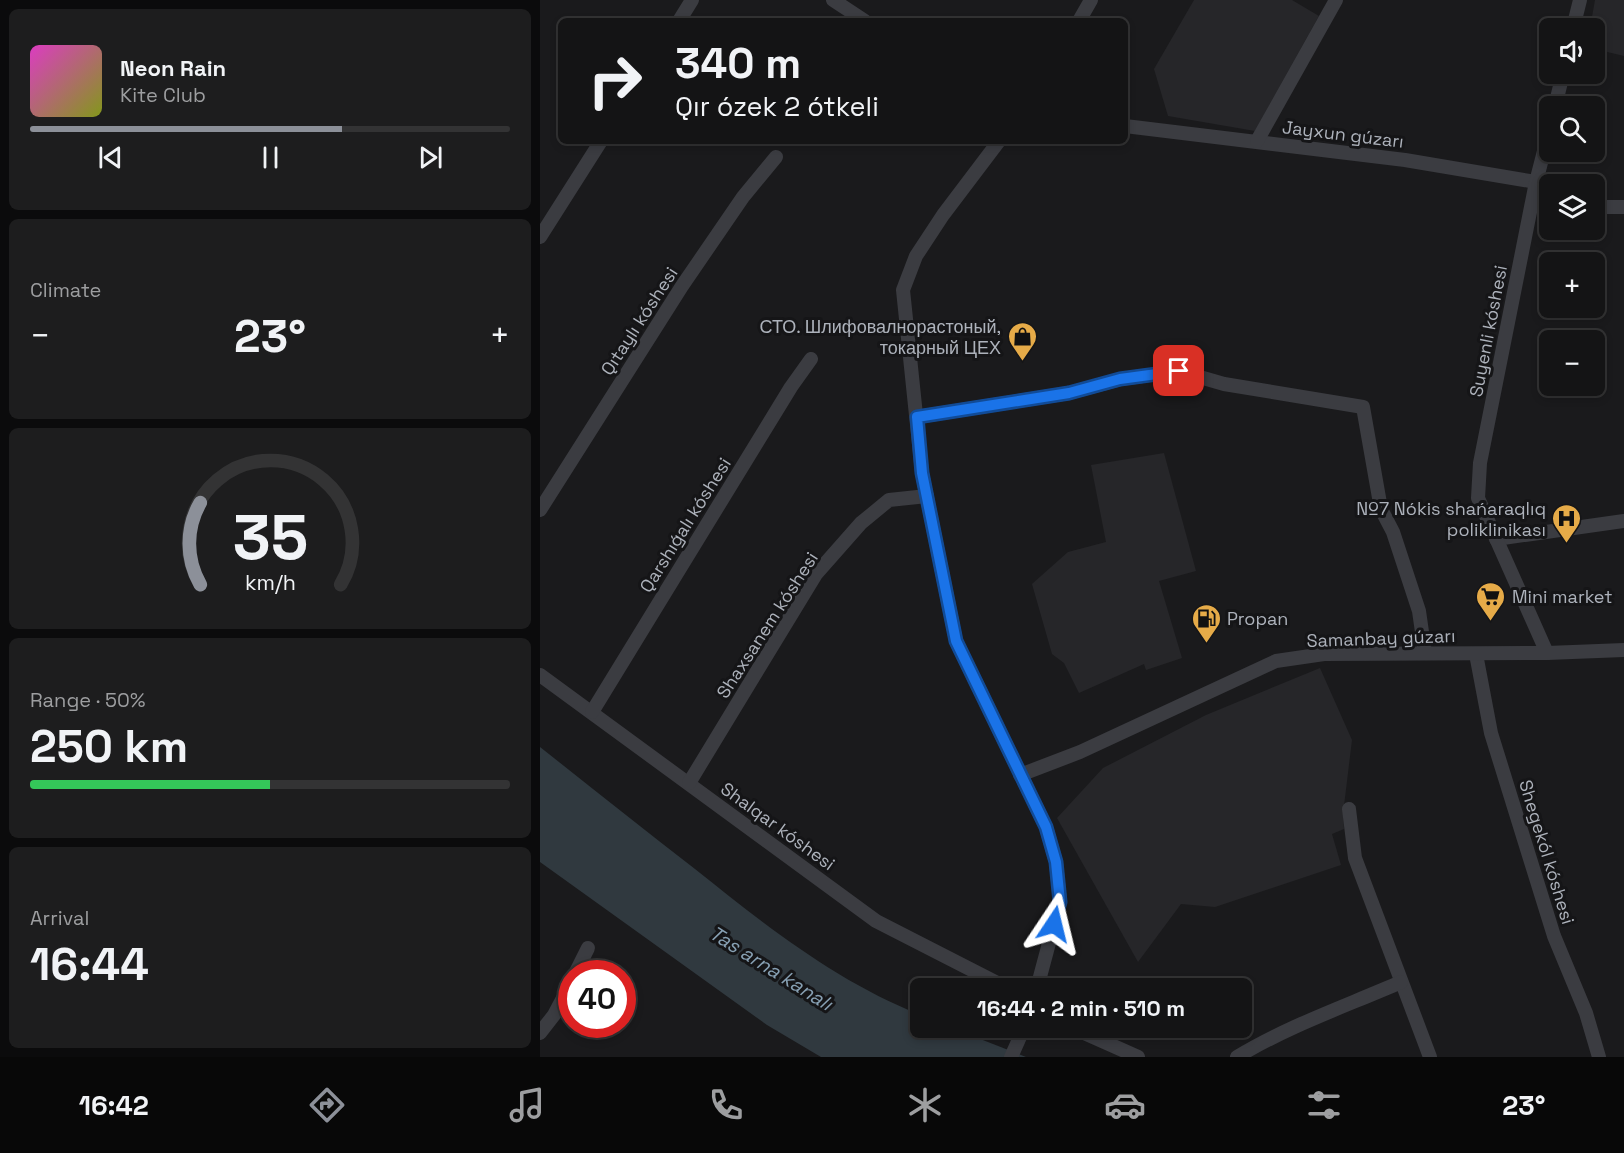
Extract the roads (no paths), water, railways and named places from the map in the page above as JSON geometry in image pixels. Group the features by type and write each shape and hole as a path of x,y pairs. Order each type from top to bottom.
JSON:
{"street":[{"path":"681,18 692,0"},
{"path":"833,0 860,18"},
{"path":"1081,18 1092,0"},
{"path":"1257,141 1336,0"},
{"path":"1576,18 1580,0"},
{"name":"Jayxun gúzarı","path":"1128,126 1405,160 1536,182"},
{"path":"540,237 600,144"},
{"path":"997,144 915,256 903,290 922,473 956,641 1046,827 1056,862 1060,902 1040,978"},
{"name":"Qıtaylı kóshesi","path":"540,510 682,286 743,197 776,157"},
{"name":"Suyenli kóshesi","path":"1541,162 1480,463 1478,498 1546,653"},
{"path":"1536,182 1539,185"},
{"path":"1605,207 1624,207"},
{"name":"Qarshıǵalı kóshesi","path":"592,712 791,387 811,359"},
{"path":"917,417 1069,393 1120,379 1179,371 1224,384 1363,407 1381,509 1393,532 1419,611 1425,653"},
{"name":"Shaxsanem kóshesi","path":"689,783 816,574 861,523 889,500 927,496"},
{"path":"1496,539 1624,521"},
{"name":"Samanbay gúzarı","path":"1020,775 1080,752 1276,661 1324,654 1476,654 1624,650"},
{"name":"Shegekól kóshesi","path":"1476,654 1494,744 1554,936 1586,1013 1599,1057"},
{"name":"Shalqar kóshesi","path":"540,675 876,921 987,978"},
{"path":"1349,809 1355,858 1430,1057"},
{"path":"582,960 588,948"},
{"path":"1237,1057 1306,1023 1401,982"},
{"path":"540,1033 558,1007"},
{"path":"1011,1057 1020,1038"},
{"path":"1095,1038 1138,1057"}],"water":[{"name":"Tas arna kanalı","path":"540,747 748,911 803,951 860,986 910,1010 910,1038 978,1038 1026,1057 821,1057 767,1025 540,862"}],"place":[{"name":"СТО. Шлифовалнорастоный, токарный ЦЕХ","path":"1022,362"},
{"name":"№7 Nókis shańaraqlıq poliklinikası","path":"1567,544"},
{"name":"Mini market","path":"1491,622"},
{"name":"Propan","path":"1206,644"}]}
